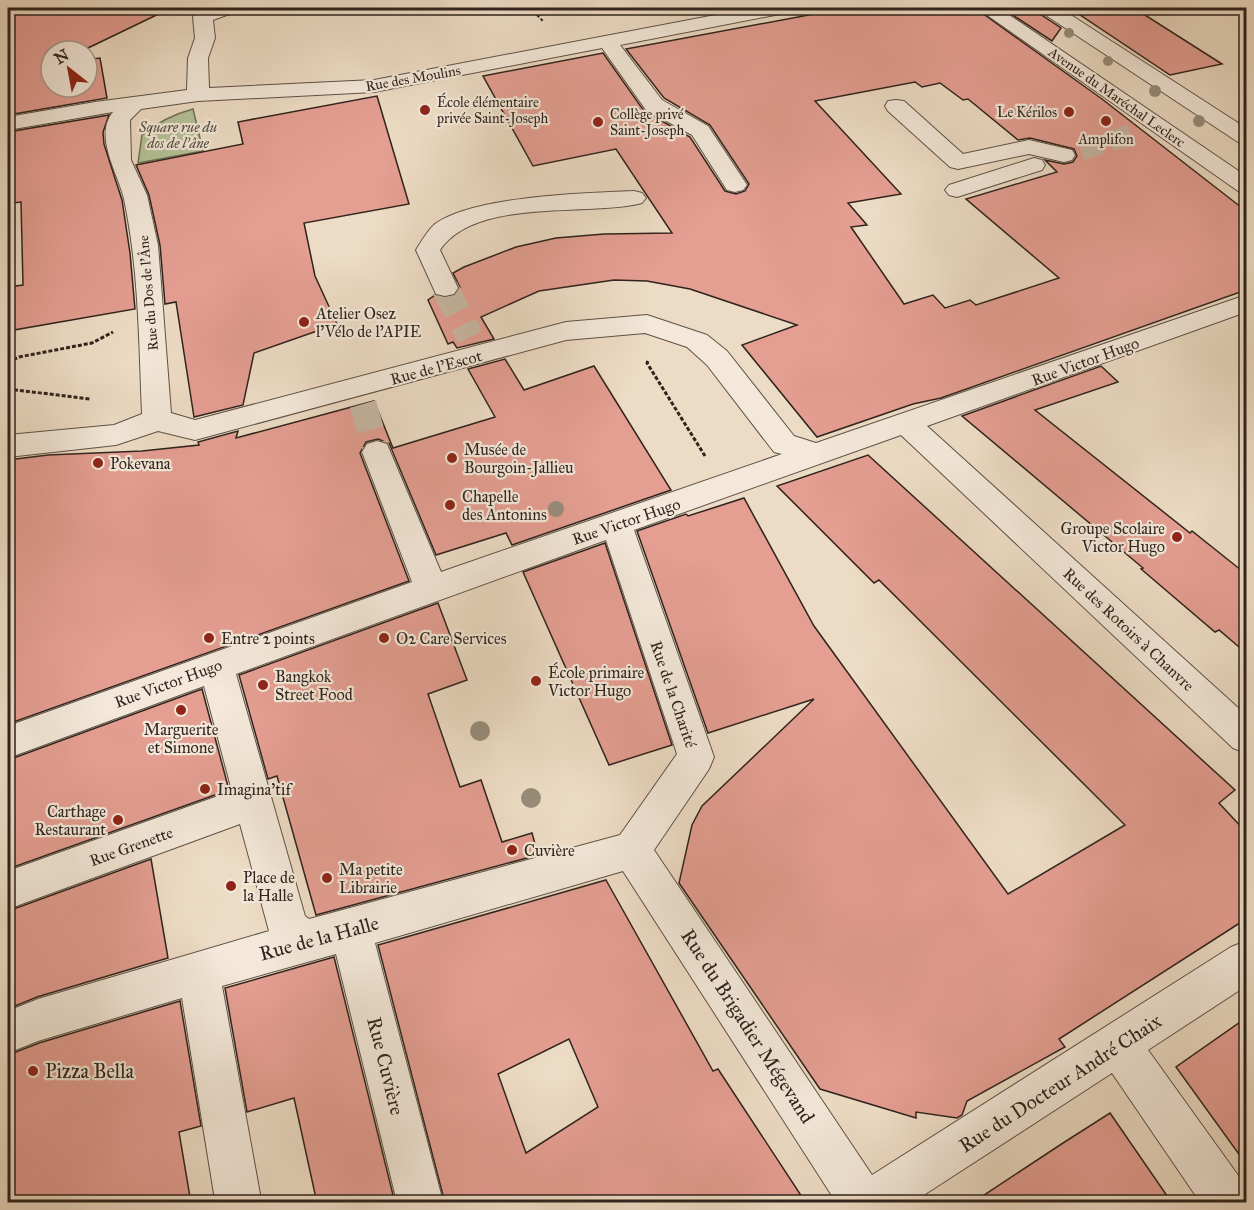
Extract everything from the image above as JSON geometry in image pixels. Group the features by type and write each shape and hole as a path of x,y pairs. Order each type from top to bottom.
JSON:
{"street":[{"path":"198,95 198,58 205,38 203,17 228,8"},
{"name":"Rue des Moulins","path":"8,123 94,108 198,95 374,86 780,8"},
{"name":"Avenue du Maréchal Leclerc","path":"987,8 1246,186"},
{"path":"1048,8 1246,137"},
{"path":"607,41 654,105 700,131 735,185"},
{"name":"Rue du Dos de l'Âne","path":"134,103 119,119 118,142 120,160 135,195 146,244 156,412"},
{"path":"896,106 958,162 1029,147 1073,153 957,190"},
{"path":"1137,134 1159,126"},
{"path":"445,288 429,250 444,229 489,213 549,203 634,198"},
{"name":"Rue Victor Hugo","path":"8,742 431,589 1246,303"},
{"name":"Rue de l'Escot","path":"156,412 195,430 359,396 476,346 566,331 647,324 697,341 717,358 784,444 818,454"},
{"path":"8,446 116,435 156,412"},
{"name":"Rue des Rotoirs à Chanvre","path":"906,423 1246,737"},
{"path":"377,452 431,589"},
{"name":"Rue de la Charité","path":"616,524 696,757 632,850"},
{"path":"216,666 288,928 304,941"},
{"name":"Rue Grenette","path":"8,890 254,801"},
{"name":"Rue de la Halle","path":"8,1032 38,1020 304,941 351,930 632,850"},
{"name":"Rue du Brigadier Mégevand","path":"632,850 863,1203"},
{"name":"Rue Cuvière","path":"351,930 420,1203"},
{"name":"Rue du Docteur André Chaix","path":"872,1203 1246,962"},
{"path":"199,972 237,1194"},
{"path":"1118,1045 1228,1203"}],"path":[{"path":"8,362 20,357 92,343 151,311"},
{"path":"674,332 646,363 725,486"},
{"path":"8,389 156,412"}],"green space":[{"name":"Square rue du dos de l'âne","path":"193,109 203,151 138,163 142,135 166,119"}],"building":[{"path":"8,8 171,8 99,43 99,39 39,39 39,99 99,99 100,58 107,98 8,115"},
{"path":"846,8 975,8 1102,99 1246,211 1246,290 941,398 913,404 817,437 742,345 797,325 690,289 647,281 614,280 539,291 481,317 494,339 457,348 453,342 448,344 428,300 435,295 445,298 456,295 460,287 453,273 464,267 516,247 556,238 604,234 672,233 616,149 533,166 483,76 603,53 644,111 690,137 725,191 736,194 745,191 749,184 710,125 664,98 626,49","holes":["915,82 922,87 940,83 963,100 968,99 1018,140 1030,138 1074,149 1077,156 1073,162 1064,164 1045,160 1057,172 966,199 1059,278 976,305 970,300 945,308 933,295 904,304 851,227 867,225 848,203 901,194 815,101"]},
{"path":"1002,8 1036,8 1040,14 1061,28 1052,41"},
{"path":"1063,8 1134,8 1222,64 1170,75 1074,11 1072,13"},
{"path":"377,96 409,204 304,223 315,276 337,324 254,353 243,405 194,417 176,302 165,304 160,245 149,195 136,165 243,144 238,122"},
{"path":"109,115 103,132 104,144 122,200 135,309 8,331 8,287 23,285 21,202 13,203 13,150 8,151 8,132"},
{"path":"505,359 524,390 594,366 671,490 512,545 506,533 436,555 389,443 378,439 366,442 360,453 409,581 8,724 8,460 48,455 142,451 199,445 198,442 238,431 236,438 374,401 393,448 495,417 468,369"},
{"path":"1101,366 1118,382 1035,410 1190,533 1192,531 1246,574 1246,653 1219,630 1215,632 1141,569 1143,568 962,416"},
{"path":"868,455 1235,790 1219,803 1246,832 1246,919 1059,1039 1065,1047 967,1101 962,1115 957,1118 916,1112 916,1118 820,1089 679,883 692,825 702,806 814,699 708,733 637,531 686,514 688,516 744,498 814,626 1008,894 1125,825 879,580 874,583 777,486"},
{"path":"605,543 672,745 609,765 523,572"},
{"path":"438,603 467,680 428,694 460,787 481,780 502,842 532,833 538,855 316,915 277,776 268,779 239,675"},
{"path":"202,689 229,790 8,869 8,760"},
{"path":"151,859 168,958 37,997 8,1009 8,911"},
{"path":"606,880 713,1071 718,1069 806,1203 445,1203 378,945","holes":["569,1039 598,1107 526,1153 498,1074"]},
{"path":"334,957 395,1203 317,1203 294,1098 247,1112 225,988"},
{"path":"180,1001 201,1126 179,1132 191,1203 8,1203 8,1055 39,1043"},
{"path":"1246,1018 1246,1164 1176,1067"},
{"path":"1110,1113 1172,1203 972,1203 1063,1143"}],"tunnel":[{"path":"1081,150 1137,133"},
{"path":"445,288 470,337"},
{"path":"363,404 377,452"}],"place":[{"name":"École élémentaire privée Saint-Joseph","path":"425,110"},
{"name":"Le Kérilos","path":"1069,112"},
{"name":"Amplifon","path":"1106,121"},
{"name":"Collège privé Saint-Joseph","path":"598,122"},
{"name":"Atelier Osez l'Vélo de l'APIE","path":"304,322"},
{"name":"Musée de Bourgoin-Jallieu","path":"452,458"},
{"name":"Pokevana","path":"98,463"},
{"name":"Chapelle des Antonins","path":"450,505"},
{"name":"Groupe Scolaire Victor Hugo","path":"1177,537"},
{"name":"Entre 2 points","path":"209,638"},
{"name":"O2 Care Services","path":"384,638"},
{"name":"École primaire Victor Hugo","path":"536,681"},
{"name":"Bangkok Street Food","path":"263,685"},
{"name":"Marguerite et Simone","path":"181,710"},
{"name":"Imagina'tif","path":"205,789"},
{"name":"Carthage Restaurant","path":"118,820"},
{"name":"Cuvière","path":"512,850"},
{"name":"Ma petite Librairie","path":"327,878"},
{"name":"Place de la Halle","path":"231,886"},
{"name":"Pizza Bella","path":"33,1071"}]}
